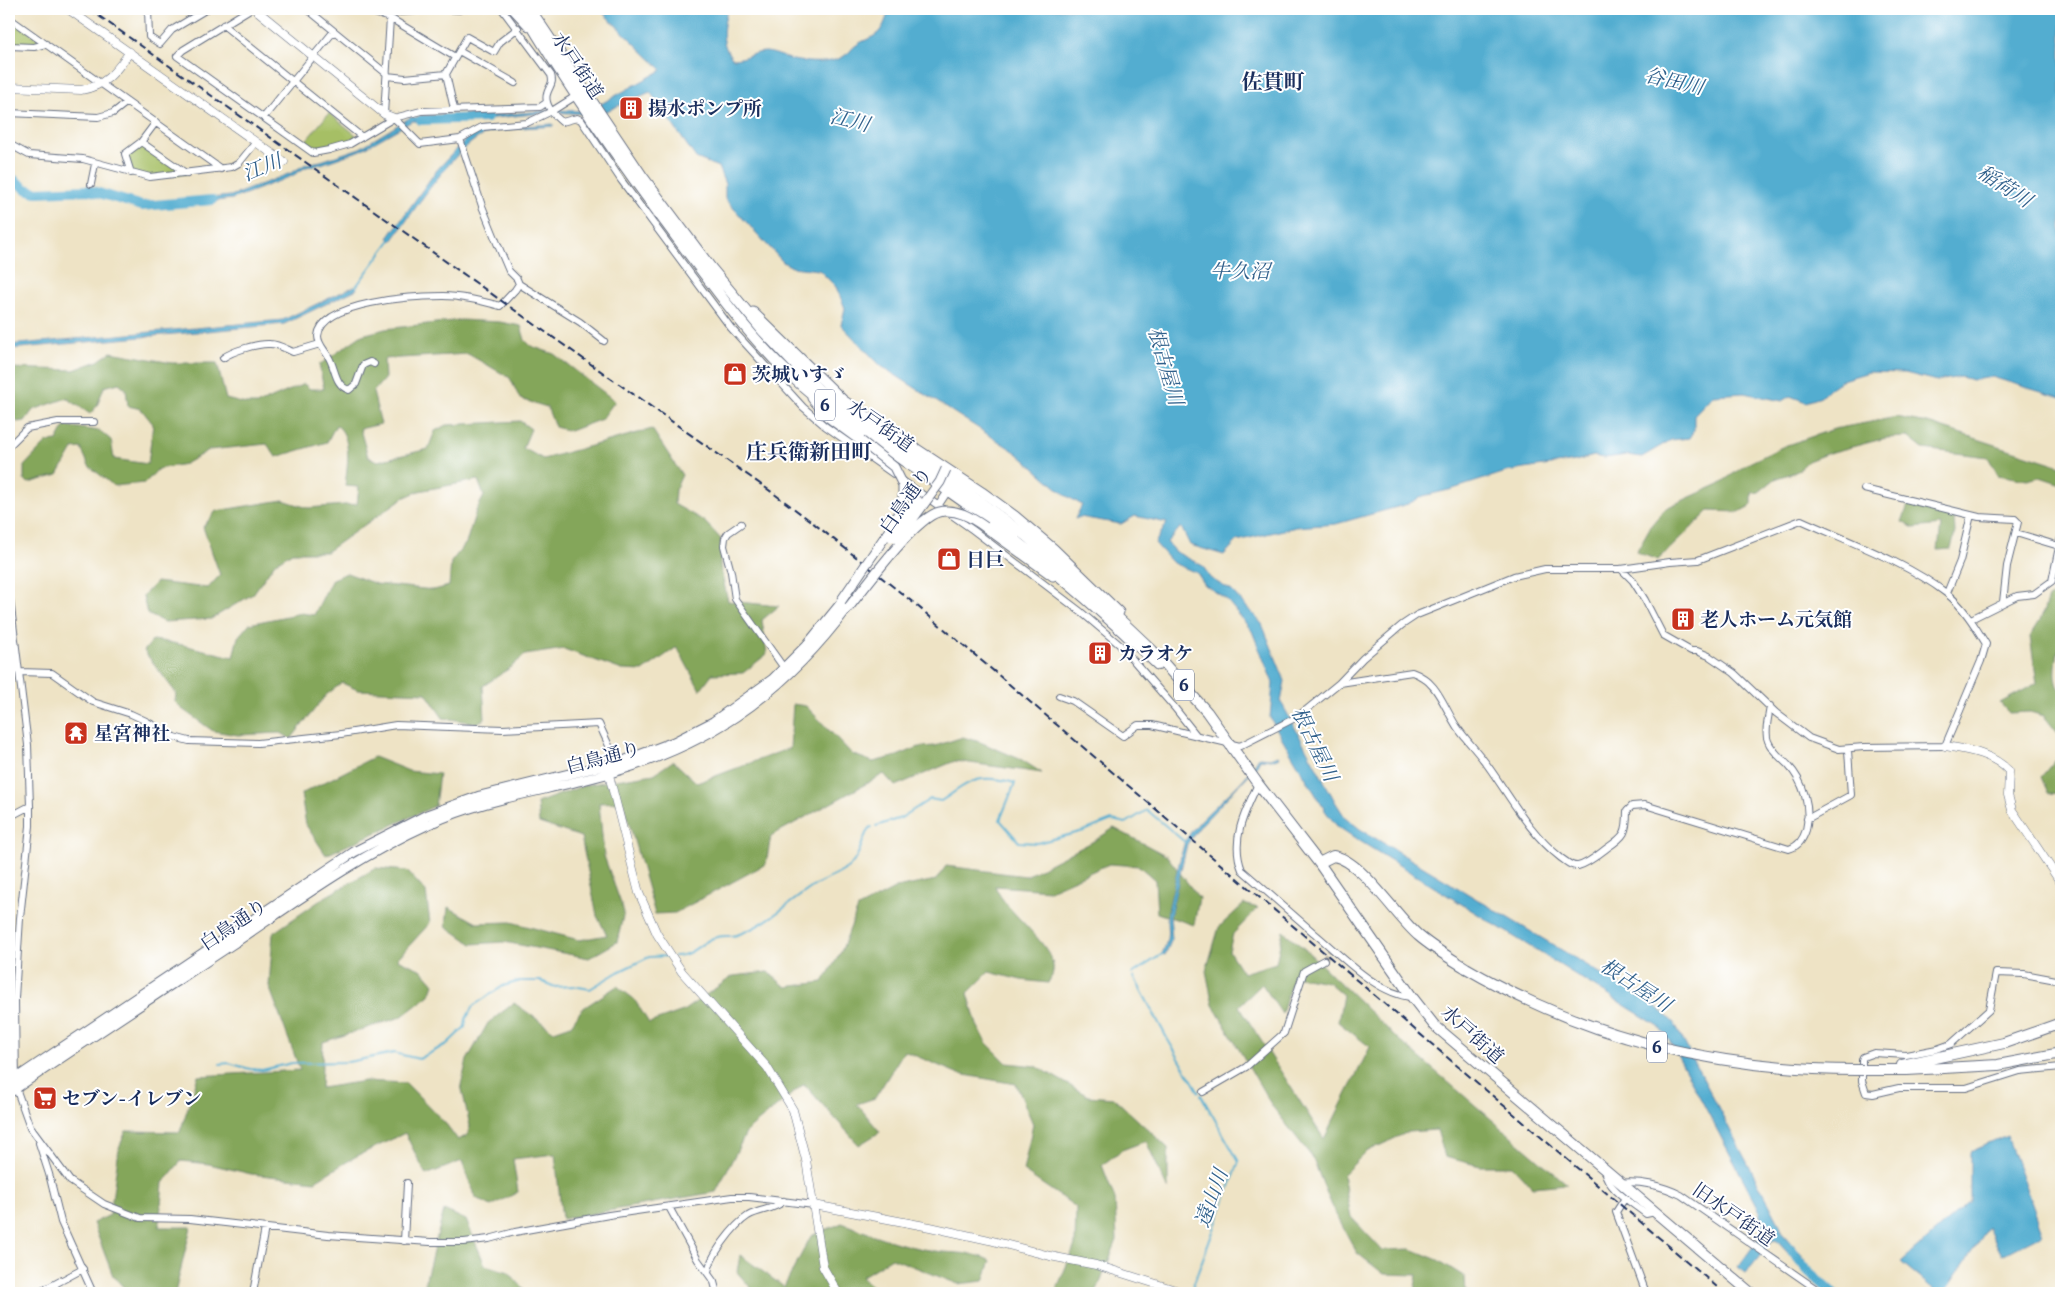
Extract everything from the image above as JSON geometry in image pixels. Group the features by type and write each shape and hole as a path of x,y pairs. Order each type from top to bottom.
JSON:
{"highway":[{"name":"6","path":"522,9 536,33"},
{"name":"6","path":"530,9 540,21"},
{"name":"水戸街道","path":"540,21 621,162 658,221 752,334 786,371 832,412 1026,536 1131,633 1207,712 1258,784 1319,863 1412,997 1434,1025 1619,1183 1752,1293"},
{"name":"水戸街道","path":"536,33 718,276 763,331 818,389 951,487 1012,539 1131,633"},
{"name":"6","path":"1319,863 1333,856 1347,861 1370,882 1418,935 1466,968 1545,1008 1600,1030 1647,1045 1689,1055 1749,1064 1798,1069 1884,1069"},
{"path":"1884,1069 2004,1043 2061,1023"},
{"path":"1884,1069 1908,1070 1998,1065 2061,1053"}],"main road":[{"name":"水戸街道","path":"513,9 536,33"},
{"name":"水戸街道","path":"536,9 540,21"},
{"path":"718,276 826,386 843,400 1015,516 1054,549 1123,616 1131,633"},
{"path":"786,371 828,417 894,467 903,485 902,503 893,525 845,604"},
{"name":"白鳥通り","path":"12,1086 358,860 430,823 481,805 658,758 716,730 739,716 762,699 798,667 940,482 946,469"},
{"path":"845,604 912,530 937,512 953,512 968,516 1074,589"},
{"name":"白鳥通り","path":"607,770 617,763 655,750 713,722 758,691 834,619"}],"street":[{"path":"68,9 284,162"},
{"path":"148,9 149,37 160,44 172,30 208,9"},
{"path":"250,9 183,50 177,56 313,153 350,144 394,118 421,111 540,108 546,103"},
{"path":"255,9 384,114 394,118 420,144 460,138 482,127 527,123 552,111 581,93"},
{"path":"307,9 387,75 406,78 446,74"},
{"path":"362,9 379,11 457,54 515,83"},
{"path":"398,9 400,12 460,10"},
{"path":"502,9 518,28 552,79 546,103 552,111 562,122 576,118 581,120 658,221 732,328 803,407 825,426 1048,586 1120,646 1174,707 1196,736"},
{"path":"9,18 221,169"},
{"path":"384,114 390,18"},
{"path":"223,25 362,137"},
{"path":"454,109 446,74 467,37 494,52 500,42 518,28"},
{"path":"264,117 334,31"},
{"path":"9,46 34,47 46,44"},
{"path":"9,87 81,90 102,84 113,75 130,52"},
{"path":"9,113 98,117 113,113 127,102"},
{"path":"132,173 125,154 141,142 156,122"},
{"path":"460,138 482,206 509,271 519,284 580,322 604,341"},
{"path":"141,142 187,174"},
{"path":"9,144 28,155 83,159 95,164 150,177 187,174 232,167 239,163 256,142"},
{"path":"91,184 95,164"},
{"path":"374,364 370,362 363,365 356,384 348,390 339,384 329,356 320,344 318,336 320,329 332,315 362,304 444,296 500,306 519,284"},
{"path":"223,358 238,350 269,344 281,346 293,352 320,344"},
{"path":"9,446 27,428 58,422 94,422"},
{"path":"938,506 951,487"},
{"path":"1864,489 1971,515 2015,519 2018,522 2007,566 2003,602"},
{"path":"1947,593 1960,561 1971,515"},
{"path":"1058,696 1073,701 1123,736 1138,725 1144,725 1240,746 1295,718 1338,683 1363,658 1402,625 1417,615 1514,576 1546,569 1621,570 1670,562 1698,560 1801,520 1907,569 1947,593 1972,619 1986,644 1981,661 1945,746"},
{"path":"740,524 728,532 724,546 731,572 735,599 784,668"},
{"path":"2016,533 2059,546"},
{"path":"1972,619 2016,596 2034,594 2052,581 2061,537"},
{"path":"1621,570 1633,581 1664,635 1691,651 1697,651 1709,656 1734,673 1809,738 1839,750 1864,747 1945,746 1988,756 2002,764 2009,771 2008,795 2012,810 2061,883"},
{"path":"9,591 28,745 30,806 30,826 20,918 12,1086 37,1137 70,1181 90,1195 118,1211 140,1218 190,1220 404,1241 473,1241 609,1215 732,1197 749,1197 784,1201 938,1228 1050,1256 1096,1265 1185,1293"},
{"path":"1120,646 1131,633"},
{"path":"20,672 52,672 93,702 146,720 174,737 189,741 258,743 341,734 396,725 503,729 599,724 617,763"},
{"path":"1338,683 1412,672 1420,675 1432,684 1455,724 1487,764 1524,820 1556,853 1572,866 1586,863 1619,840 1627,828 1627,811 1632,806 1645,805 1789,849 1796,847 1802,840 1807,819 1806,799 1802,785 1767,740 1770,706"},
{"path":"1807,819 1851,795 1848,750"},
{"path":"607,770 634,875 645,909 664,946 682,972 767,1067 793,1110 806,1160 823,1267 838,1293"},
{"path":"1258,784 1239,832 1237,854 1242,870 1367,977 1398,994 1412,997"},
{"path":"9,817 30,806"},
{"path":"1204,1092 1246,1067 1284,1033 1304,971 1324,960"},
{"path":"2061,979 2056,980 2024,974 1996,973 1989,1010 1951,1044 1906,1056 1879,1052 1868,1054 1862,1060 1862,1081 1866,1093 1873,1094 1899,1088 1966,1088 2020,1070 2061,1067"},
{"path":"37,1137 61,1222 93,1293"},
{"path":"1604,1170 1606,1179 1625,1198 1646,1214 1654,1212"},
{"name":"旧水戸街道","path":"1619,1183 1630,1182 1673,1191 1695,1203 1822,1293"},
{"path":"404,1241 407,1183"},
{"path":"1625,1198 1616,1212 1646,1293"},
{"path":"708,1273 713,1256 746,1217 778,1207 784,1201"},
{"path":"669,1207 698,1260 714,1282 717,1293"},
{"path":"252,1293 265,1228"},
{"path":"38,1293 82,1269"},
{"path":"54,1285 58,1293"}],"green space":[{"path":"9,18 46,44 9,46"},
{"path":"329,113 356,135 356,138 329,148 314,149 304,143"},
{"path":"141,142 187,174 150,177 131,173 125,154"},
{"path":"461,320 500,322 521,326 525,340 531,346 554,354 615,401 602,419 570,431 555,427 547,407 520,399 510,378 468,354 384,359 385,378 373,392 381,424 360,429 368,457 378,461 428,449 435,431 446,425 520,421 531,429 523,448 543,459 652,429 682,475 675,490 674,504 704,521 721,539 720,566 728,601 779,606 762,620 767,654 743,673 712,674 700,690 677,647 643,671 622,670 564,649 525,655 510,668 483,686 485,719 476,723 443,718 426,693 358,690 342,683 326,695 291,739 281,733 238,735 213,731 175,702 176,693 144,651 153,640 233,657 238,637 249,624 301,613 314,615 332,579 347,573 376,584 434,590 449,586 451,562 466,543 476,511 484,496 478,480 419,491 403,498 326,552 292,552 275,563 253,594 211,619 164,622 147,614 143,596 156,582 208,588 220,575 203,527 216,511 283,500 308,508 357,504 359,487 345,486 348,453 345,437 341,430 336,425 327,442 276,457 267,444 209,450 185,464 158,469 145,483 114,486 89,466 81,448 73,449 58,475 29,483 24,480 24,466 47,442 57,441 65,426 100,431 111,440 114,459 148,464 153,424 141,409 128,406 126,389 119,383 104,387 97,406 90,414 67,398 33,410 25,421 17,422 9,413 9,368 74,370 98,361 111,352 172,363 217,363 226,399 246,404 258,404 304,384 310,389 324,389 319,365 362,335 385,329"},
{"path":"1897,417 1931,424 2061,466 2061,484 2040,477 2027,480 1998,475 1988,457 1923,449 1908,437 1886,438 1829,453 1808,461 1798,471 1775,479 1759,492 1752,493 1752,505 1739,512 1709,511 1658,560 1636,552 1652,524 1666,508 1719,484 1747,464 1784,446 1834,429"},
{"path":"1908,505 1932,508 1954,516 1955,532 1951,549 1938,550 1941,525 1914,528 1902,522"},
{"path":"2061,591 2062,627 2056,679 2061,691 2061,753 2060,736 2044,716 2030,712 2009,713 2000,703 2037,683 2030,637 2040,621 2048,598"},
{"path":"793,704 806,706 852,754 873,762 897,756 919,747 935,746 963,737 980,742 1022,760 1042,773 955,761 895,786 884,774 771,836 766,864 675,913 655,914 623,802 599,803 604,856 624,912 617,942 589,958 504,942 472,944 446,926 448,907 477,923 511,922 579,940 607,935 597,916 581,837 539,823 537,803 585,785 654,774 673,761 697,783 790,748"},
{"path":"2061,753 2061,794 2048,793 2041,777"},
{"path":"374,757 409,771 439,774 435,806 326,855 306,825 301,794"},
{"path":"1114,828 1167,856 1199,898 1194,925 1157,913 1155,880 1139,866 1109,864 1050,890 995,886 1009,907 1047,951 1052,962 1053,973 1048,983 1021,980 989,972 968,993 977,1025 986,1042 1007,1063 1036,1066 1088,1096 1114,1098 1168,1148 1168,1190 1146,1141 1122,1150 1102,1165 1115,1199 1117,1240 1096,1293 1055,1293 1075,1245 1076,1207 1023,1171 1033,1124 1016,1084 959,1074 904,1051 875,1098 857,1104 880,1132 859,1145 804,1084 747,1131 716,1192 562,1219 555,1154 513,1159 518,1192 491,1206 476,1198 462,1161 426,1175 405,1133 355,1157 315,1181 251,1174 209,1164 181,1161 163,1183 159,1227 191,1227 175,1293 129,1293 113,1276 93,1223 110,1215 119,1148 126,1131 180,1132 198,1076 300,1070 269,986 273,933 325,897 376,868 407,871 426,892 430,923 397,959 422,970 434,984 430,995 401,1017 323,1042 321,1088 365,1081 406,1083 446,1124 458,1140 468,1135 470,1126 461,1085 467,1060 488,1023 514,1003 554,1031 571,1025 582,1009 617,986 634,999 649,1023 683,1011 733,976 768,972 786,987 823,982 841,952 858,908 896,888 936,880 946,866 1026,876 1094,841"},
{"path":"1244,904 1258,908 1233,934 1229,951 1243,973 1276,963 1283,931 1306,950 1399,1040 1567,1184 1532,1187 1512,1166 1480,1166 1445,1157 1437,1130 1408,1132 1366,1152 1343,1175 1351,1217 1382,1250 1411,1249 1438,1260 1465,1277 1466,1293 1414,1293 1417,1275 1384,1274 1357,1253 1334,1211 1312,1157 1272,1106 1213,1005 1206,971 1219,927","holes":["1293,976 1328,982 1343,995 1338,1022 1370,1047 1324,1139 1239,1006 1262,984 1282,1014"]},
{"path":"444,1210 466,1220 485,1265 509,1272 527,1293 429,1293 425,1282"},
{"path":"842,1223 899,1243 935,1251 970,1254 991,1261 984,1281 958,1284 892,1258 861,1277 880,1293 755,1293 737,1272 740,1255 784,1287 811,1236"}],"water":[{"name":"牛久沼","path":"599,9 728,9 724,22 723,36 726,48 733,59 766,52 805,62 818,62 837,60 858,44 876,35 890,9 2061,9 2061,398 1992,377 1973,380 1960,377 1937,381 1905,373 1869,372 1842,380 1821,397 1806,402 1790,396 1782,401 1744,393 1713,395 1694,415 1694,430 1689,438 1671,440 1642,457 1627,455 1604,458 1594,456 1575,461 1506,472 1453,489 1423,496 1408,504 1336,524 1296,527 1237,541 1224,555 1190,545 1181,527 1167,542 1174,551 1203,566 1210,578 1232,591 1262,624 1285,681 1281,702 1345,817 1360,829 1650,1003 1674,1023 1780,1225 1782,1233 1806,1260 1797,1263 1776,1240 1772,1241 1746,1273 1738,1267 1762,1234 1763,1227 1758,1207 1671,1043 1658,1026 1337,826 1326,812 1270,718 1273,683 1252,631 1226,599 1205,585 1197,573 1173,563 1155,543 1167,523 1135,516 1121,524 1080,517 1075,519 1082,505 1065,495 1017,453 881,366 841,325 845,308 836,287 819,270 792,267 783,262 725,199 725,184 718,167 696,158 650,92 604,112 599,105 662,70"},
{"path":"555,110 585,111 587,114 553,112 475,120 474,117"},
{"path":"411,117 436,119 435,122 412,121 361,150 321,164 306,167 292,176 232,199 200,203 201,199 231,196 291,173 306,164 360,148"},
{"path":"553,124 553,126 496,131 476,139 449,164 392,241 388,238 436,171 468,137 482,129"},
{"path":"355,286 357,289 284,324 9,349 9,345 283,320"},
{"path":"1278,755 1279,757 1272,760 1260,759 1256,767 1201,825 1187,844 1170,916 1172,939 1165,955 1162,954 1167,939 1167,916 1185,841 1202,819 1243,780 1259,757 1270,758"},
{"path":"2007,1136 2043,1234 2002,1255 1988,1228 1944,1293 1938,1293 1901,1262 1970,1201 1970,1152"}],"waterway":[{"name":"江川","path":"421,120 487,118"},
{"name":"江川","path":"9,176 26,189 36,192 89,190 142,206 212,200"},
{"path":"355,288 392,238"},
{"path":"876,826 901,818 930,799 941,801 967,784 982,779 991,779 1015,783 1000,820 1019,842 1037,843 1084,831 1112,820 1126,823 1147,810 1186,843"},
{"path":"674,956 685,955 714,938 737,935 748,931 767,920 816,885 842,872 854,861 869,828 872,827"},
{"name":"遠山川","path":"1132,974 1164,953"},
{"path":"220,1064 229,1063 250,1069 262,1070 292,1063 348,1062 394,1053 419,1059 447,1044 465,1027 466,1019 473,1006 503,986 520,981 541,981 555,987 573,986 590,989 618,972 649,957 669,956"},
{"name":"遠山川","path":"1134,977 1199,1092"},
{"name":"遠山川","path":"1192,1288 1239,1162 1201,1095"},
{"name":"根古屋川","path":"1792,1251 1808,1271 1833,1293"}],"tunnel":[{"path":"1324,960 1332,948"}],"railway":[{"path":"89,9 812,522 915,604 1724,1293"}],"place":[{"name":"揚水ポンプ所","path":"631,108"},
{"name":"茨城いすゞ","path":"735,374"},
{"name":"日巨","path":"949,559"},
{"name":"老人ホーム元気館","path":"1683,619"},
{"name":"カラオケ","path":"1100,653"},
{"name":"星宮神社","path":"76,733"},
{"name":"セブン-イレブン","path":"45,1098"}],"district":[{"name":"佐貫町","path":"1273,82"},
{"name":"庄兵衛新田町","path":"809,452"}],"water label":[{"name":"谷田川","path":"1674,81"},
{"name":"稲荷川","path":"2005,186"}]}
